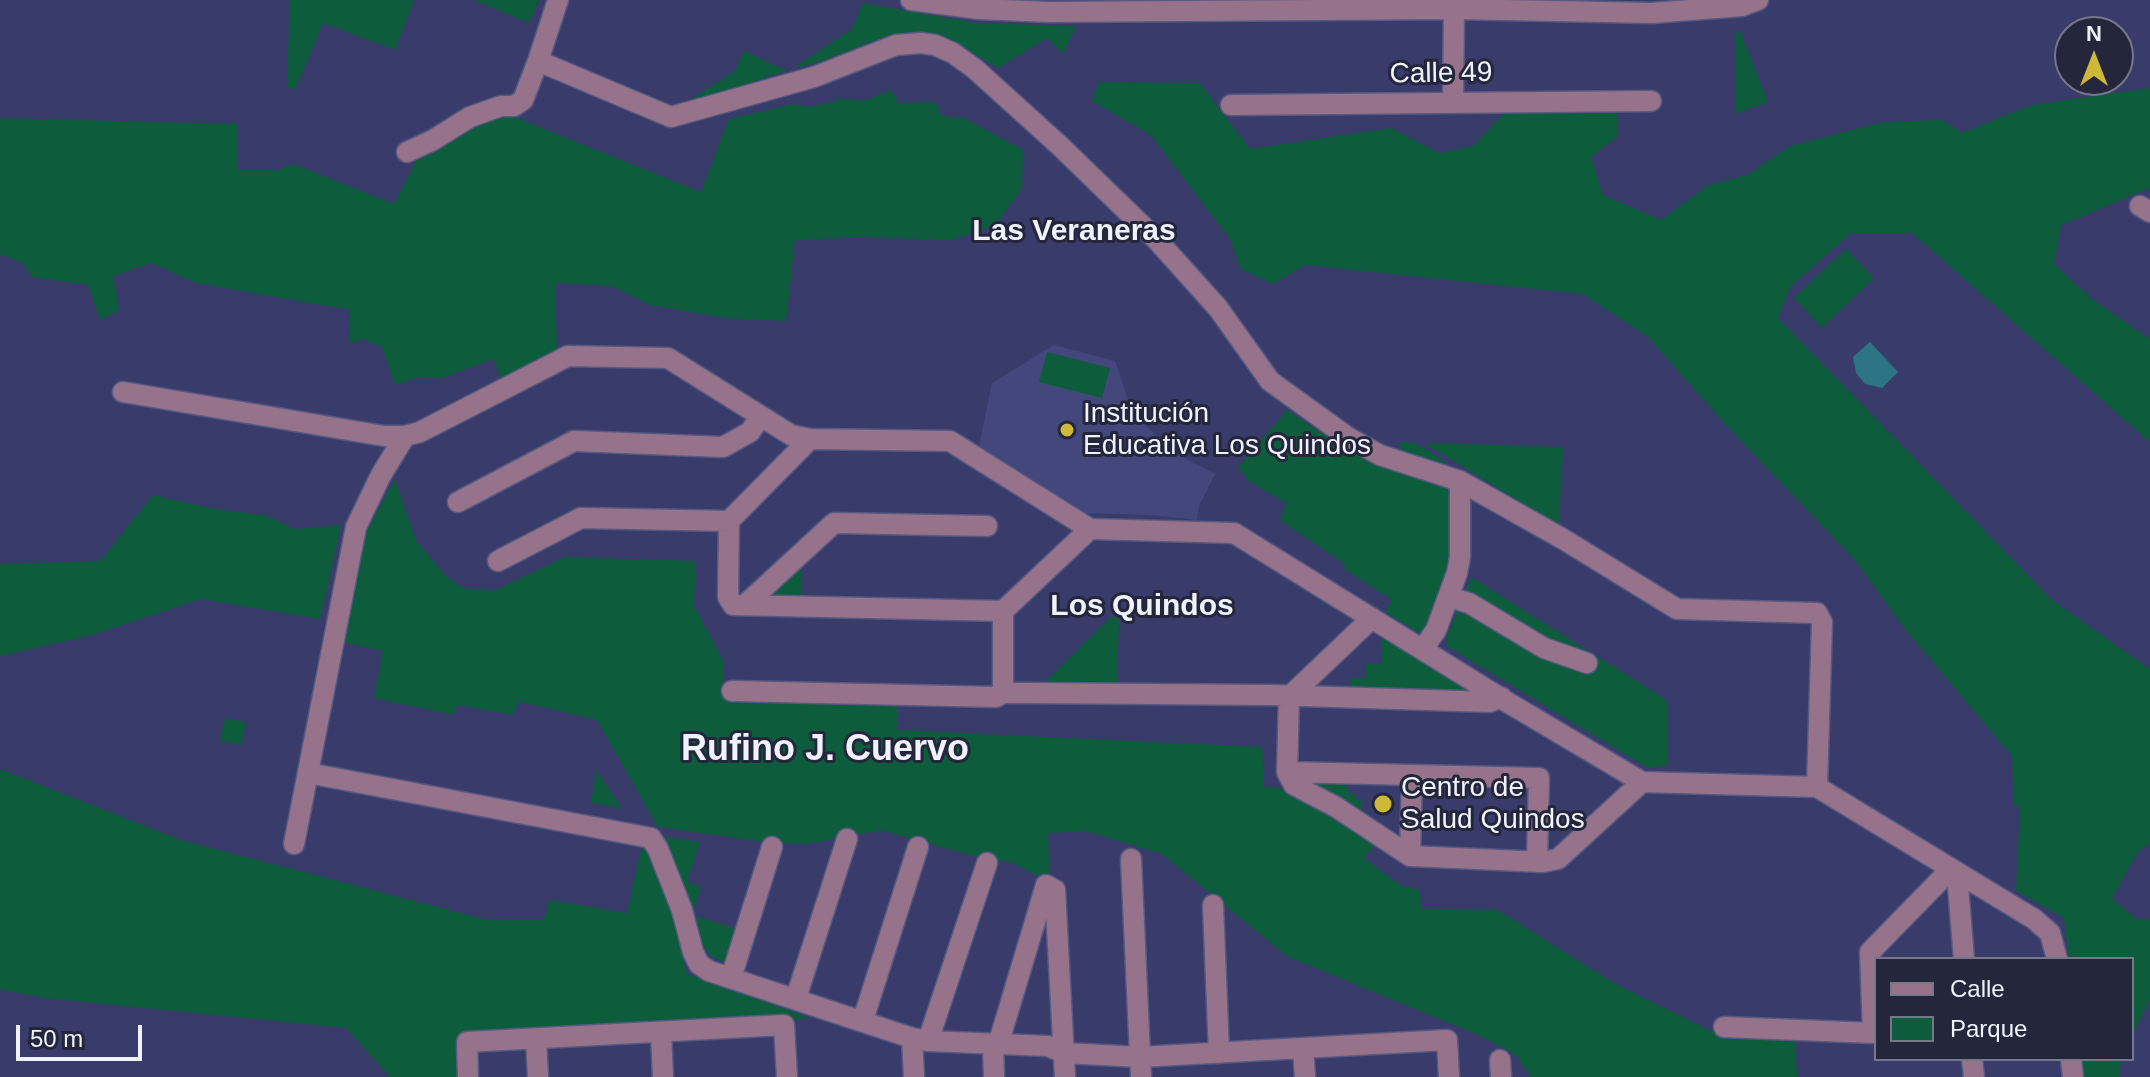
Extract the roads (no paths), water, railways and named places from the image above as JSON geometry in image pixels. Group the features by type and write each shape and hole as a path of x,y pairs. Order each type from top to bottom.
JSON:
{"street":[{"path":"407,152 470,117 501,106 514,106 523,100 558,0"},
{"path":"911,0 993,9 1241,6 1652,13 1742,6 1758,0"},
{"path":"1453,101 1454,9"},
{"path":"538,61 671,117 814,77 896,45 921,43 953,53 975,69 1156,239 1218,308 1270,381 1305,409 1370,449 1460,481 1677,609 1817,613 1822,622 1817,787"},
{"name":"Calle 49","path":"1231,105 1651,101"},
{"path":"123,392 384,436 405,436 420,432 568,356 668,358 791,435 810,439 950,441 1090,529 1234,533 1642,782 1817,787 2034,919 2050,933 2056,957"},
{"path":"458,502 574,441 723,447 750,432 760,417"},
{"path":"294,844 356,527 381,475 405,436"},
{"path":"810,439 729,521 728,597 733,605 1003,611 1090,529"},
{"path":"1423,649 1436,630 1460,557 1460,481"},
{"path":"498,561 581,518 729,521"},
{"path":"745,605 834,523 987,526"},
{"path":"1449,597 1469,603 1544,648 1587,663"},
{"path":"1003,611 1003,693"},
{"path":"1372,618 1289,697 1287,772 1294,785 1336,807 1410,856 1537,862 1558,859 1642,782"},
{"path":"732,691 1490,702 1501,697"},
{"path":"1287,772 1539,778 1537,862"},
{"path":"308,773 651,838 668,873 699,964 709,971 920,1040 1048,1046 1064,1053 1141,1067 1219,1053 1447,1040 1449,1077"},
{"path":"1410,856 1412,775"},
{"path":"796,998 847,839"},
{"path":"731,978 772,847"},
{"path":"863,1020 918,847"},
{"path":"1131,859 1141,1067"},
{"path":"914,1077 920,1040 987,863"},
{"path":"1953,872 1964,957"},
{"path":"1724,1027 1873,1033 1870,952 1953,872"},
{"path":"994,1077 996,1045 1046,885 1055,890 1065,1077"},
{"path":"1213,905 1219,1053"},
{"path":"468,1077 467,1042 784,1025 787,1077"},
{"path":"661,1032 663,1077"},
{"path":"536,1039 538,1077"},
{"path":"1303,1048 1305,1077"}],"place":[{"name":"Institución Educativa Los Quindos","path":"1067,430"},
{"name":"Centro de Salud Quindos","path":"1383,804"}],"district":[{"name":"Las Veraneras","path":"1074,232"},
{"name":"Los Quindos","path":"1142,607"},
{"name":"Rufino J. Cuervo","path":"825,750"}]}
